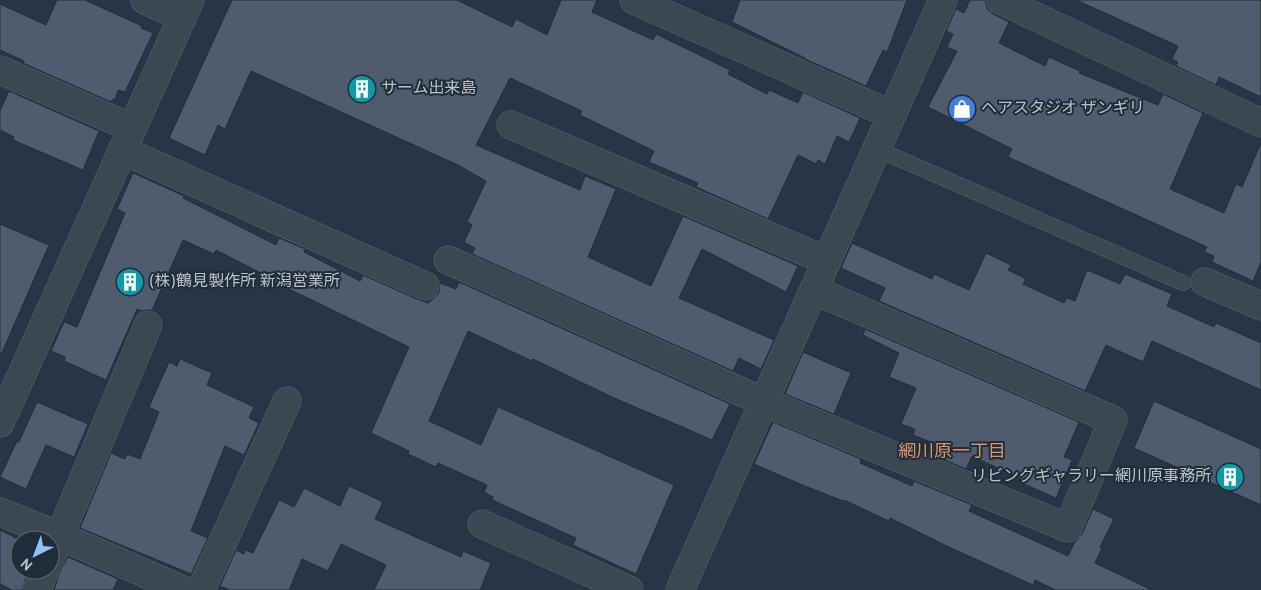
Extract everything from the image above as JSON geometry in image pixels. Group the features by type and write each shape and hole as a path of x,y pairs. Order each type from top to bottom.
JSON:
{"street":[{"path":"0,423 186,8 145,0"},
{"path":"634,0 892,116"},
{"path":"680,590 722,492 943,0"},
{"path":"1000,0 1261,123"},
{"path":"0,70 127,139 425,286"},
{"path":"511,126 827,261"},
{"path":"448,260 764,402 1068,528 1113,420 814,290"},
{"path":"1194,282 1261,306"},
{"path":"60,535 148,325"},
{"path":"201,590 287,401"},
{"path":"0,512 28,530"},
{"path":"482,524 629,590"},
{"path":"60,549 183,590"}],"lane":[{"path":"877,149 1194,282"}],"building":[{"path":"57,0 85,0 153,33 125,92 118,90 115,100 113,99 111,102 23,63 24,61 0,50 0,4 46,25"},
{"path":"232,0 457,0 512,27 516,19 547,35 561,0 597,0 592,12 653,40 656,34 730,70 728,74 767,94 769,90 798,103 803,92 860,118 849,142 837,136 825,164 818,160 816,164 798,155 768,219 696,187 698,183 649,162 654,151 580,115 582,111 510,78 476,145 580,190 585,176 616,189 588,257 651,286 683,216 798,266 786,292 702,249 679,298 774,340 761,369 739,358 733,371 472,254 475,248 464,242 472,225 467,222 486,181 458,165 251,71 225,129 218,125 205,155 169,138"},
{"path":"740,0 907,0 887,52 883,50 866,86 805,59 732,22"},
{"path":"970,0 985,0 987,9 1009,22 999,43 1045,66 1049,57 1080,71 1079,73 1158,105 1163,94 1203,113 1170,189 1224,213 1236,184 1242,187 1261,143 1261,262 1253,281 1212,262 1214,256 1204,252 1207,247 1008,157 1012,149 928,107 957,51 947,47 953,34 946,31 956,9 964,13"},
{"path":"1076,0 1261,0 1261,97 1219,77 1216,85 1176,66 1178,62 1172,59 1178,46"},
{"path":"9,91 99,131 83,170 13,140 14,137 0,130 0,111"},
{"path":"133,173 184,196 183,198 276,245 279,238 305,249 304,252 360,281 363,275 428,303 439,293 440,283 456,289 459,282 730,404 712,440 614,398 533,359 532,361 468,331 429,421 481,445 498,407 674,485 636,574 573,545 576,538 492,500 493,497 484,492 487,485 438,463 436,467 408,454 409,451 371,433 409,347 262,276 263,274 216,250 214,254 183,240 152,310 142,311 137,309 106,380 64,361 65,357 51,351 64,322 77,327 125,213 117,209"},
{"path":"0,224 49,245 0,357"},
{"path":"852,243 932,279 934,274 969,290 986,253 1011,265 1008,270 1026,279 1023,284 1064,303 1067,298 1075,301 1087,270 1120,284 1125,274 1172,294 1167,306 1214,327 1216,323 1261,343 1261,390 1152,341 1143,362 1106,345 1085,391 879,301 885,288 841,268"},
{"path":"865,329 1079,422 1064,457 1072,460 1056,498 1024,484 1025,481 972,456 966,469 928,453 933,443 913,435 915,429 901,424 916,388 889,377 899,353 863,335"},
{"path":"803,352 851,373 834,414 785,394"},
{"path":"180,359 212,373 207,385 254,407 249,418 259,423 244,455 225,446 191,531 208,538 191,574 80,528 111,453 125,459 127,454 140,459 159,412 149,407 169,362 177,366"},
{"name":"リビングギャラリー網川原事務所","path":"1154,401 1261,449 1261,505 1134,448"},
{"path":"37,402 88,424 74,457 46,445 26,489 0,477 17,441 19,442"},
{"path":"773,422 861,459 860,463 912,486 914,481 972,505 969,511 1068,556 1075,542 1082,534 1093,509 1114,519 1100,547 1102,548 1095,563 1152,590 1056,590 1035,580 1033,585 890,518 889,521 844,500 754,464"},
{"path":"349,486 383,502 375,519 461,557 463,551 491,563 480,590 374,590 386,565 341,544 328,571 302,559 289,590 230,590 220,586 236,550 244,554 245,550 253,553 279,500 294,507 304,488 340,506"},
{"path":"0,530 10,535 10,580 25,580 22,590 12,590 0,584"},
{"path":"68,557 118,579 113,590 54,590 57,580 60,580 60,571"}],"place":[{"name":"サーム出来島","path":"362,89"},
{"name":"ヘアスタジオ ザンギリ","path":"962,109"},
{"name":"(株)鶴見製作所 新潟営業所","path":"130,282"},
{"name":"リビングギャラリー網川原事務所","path":"1230,477"}],"district":[{"name":"網川原一丁目","path":"952,452"}]}
